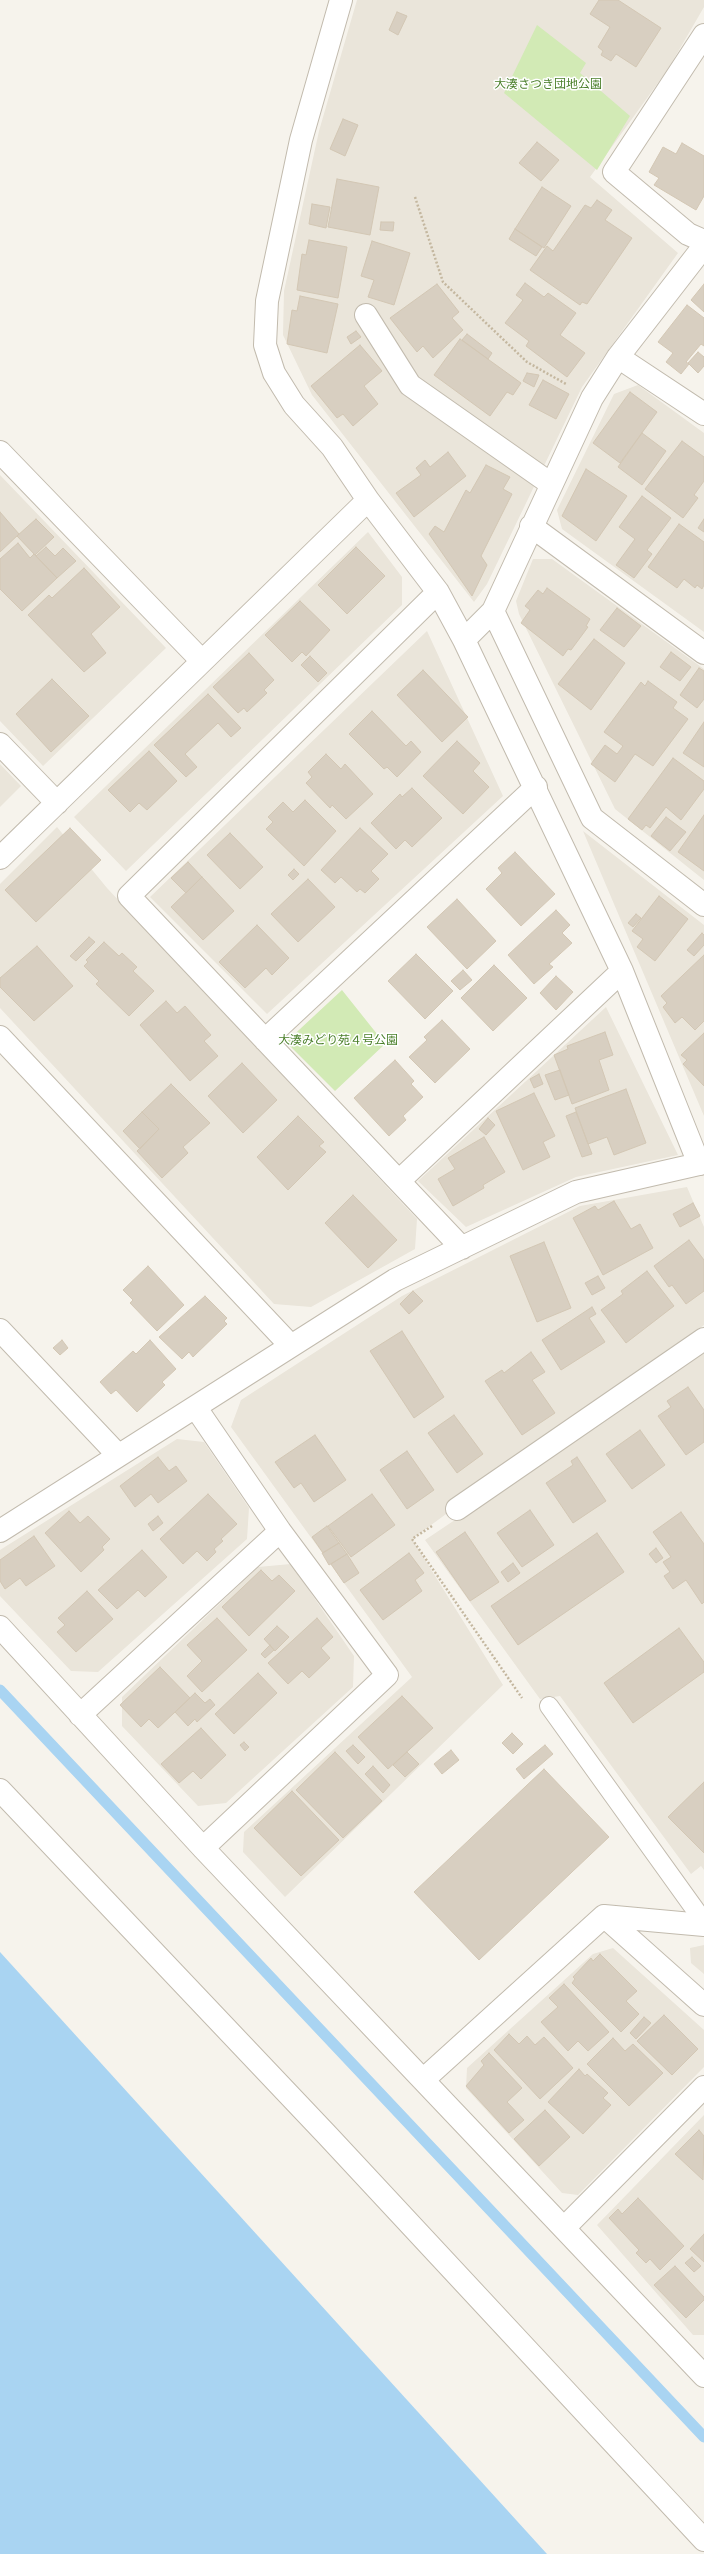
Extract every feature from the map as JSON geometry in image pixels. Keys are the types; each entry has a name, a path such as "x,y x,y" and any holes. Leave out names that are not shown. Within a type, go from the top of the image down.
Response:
{"street":[{"path":"0,1531 118,1455 196,1408 395,1280 576,1192 701,1164 622,971 536,787 464,640 438,592 368,500 332,447 294,405 274,373 265,345 267,301 301,140 341,0"},
{"path":"704,34 614,172 688,234 704,242"},
{"path":"464,640 493,611 531,526 592,398 618,357 704,246"},
{"path":"366,315 410,384 551,484"},
{"path":"618,357 704,414"},
{"path":"0,452 202,661"},
{"path":"0,858 368,500"},
{"path":"531,526 704,653"},
{"path":"438,592 129,896 462,1248"},
{"path":"493,611 592,818 704,905"},
{"path":"0,744 57,803"},
{"path":"265,1040 536,787"},
{"path":"399,1181 622,971"},
{"path":"0,1037 291,1346"},
{"path":"0,1330 118,1455"},
{"path":"457,1509 704,1339"},
{"path":"196,1408 280,1531 387,1676 204,1848"},
{"path":"80,1715 280,1531"},
{"path":"0,1628 204,1848 423,2080 564,2228 702,2369"},
{"path":"0,1790 328,2136 704,2540"},
{"path":"423,2080 604,1916 704,1925"},
{"path":"604,1916 704,2005"},
{"path":"564,2228 704,2087"}],"lane":[{"path":"549,1706 704,1922"}],"path":[{"path":"415,197 443,282 527,362 592,398"},
{"path":"412,1539 526,1703"}],"shaded area":[{"path":"357,0 704,0 704,7 668,69 590,177 678,253 582,387 487,584 474,602 312,395 283,335 284,291 319,131"},
{"path":"638,385 704,433 704,632 562,529 557,510 614,394"},
{"path":"0,475 166,648 43,766 0,721"},
{"path":"368,532 402,577 402,605 126,871 74,817"},
{"path":"533,559 552,559 704,669 704,880 615,809 519,614 516,601"},
{"path":"427,631 503,796 267,1014 150,897"},
{"path":"0,764 21,786 0,807"},
{"path":"57,827 107,888 417,1219 415,1249 311,1307 274,1304 0,1008 0,884"},
{"path":"583,831 704,925 704,1116"},
{"path":"606,1007 678,1155 576,1177 466,1227 418,1181"},
{"path":"687,1187 704,1227 704,1325 412,1539 503,1685 285,1897 243,1852 244,1832 412,1677 231,1427 241,1400 402,1296 580,1206"},
{"path":"704,1353 704,1870 701,1866 691,1874 560,1696 540,1699 425,1540"},
{"path":"177,1439 204,1442 249,1508 247,1539 98,1672 71,1671 0,1596 0,1550"},
{"path":"291,1564 354,1656 353,1687 226,1803 198,1806 122,1726 122,1697 258,1567"},
{"path":"704,1945 704,1974 691,1963 690,1948"},
{"path":"613,1948 704,2030 704,2067 578,2195 562,2193 466,2088 467,2068 593,1954"},
{"path":"704,2115 704,2335 693,2335 597,2225"}],"green space":[{"name":"大湊さつき団地公園","path":"537,25 586,63 580,73 630,116 597,170 504,93"},
{"name":"大湊みどり苑４号公園","path":"342,990 385,1044 335,1091 286,1042"}],"water":[{"path":"0,1952 547,2554 0,2554"}],"building":[{"path":"599,0 618,0 661,28 636,67 616,54 611,61 601,55 603,51 598,47 610,27 590,14"},
{"path":"397,12 407,16 398,35 389,30"},
{"path":"343,119 358,125 345,156 330,149"},
{"path":"537,142 559,160 541,181 519,163"},
{"path":"682,143 704,156 704,196 696,210 654,185 659,178 649,172 663,147 676,154"},
{"path":"337,179 379,187 370,235 328,227"},
{"path":"542,187 571,206 544,248 515,229"},
{"path":"597,200 612,210 605,220 632,238 587,304 582,302 580,305 530,270 547,246 553,251 585,205 591,208"},
{"path":"312,204 330,207 326,228 309,224"},
{"path":"381,222 394,222 393,231 380,230"},
{"path":"515,229 542,247 536,256 509,239"},
{"path":"309,240 347,247 338,298 297,290 302,254 306,255"},
{"path":"372,241 410,253 394,305 368,297 374,280 361,276"},
{"path":"525,283 544,297 548,293 576,313 560,335 585,353 567,377 526,346 529,341 505,323 523,300 516,295"},
{"path":"437,284 459,312 452,318 463,330 433,358 423,346 417,352 390,318"},
{"path":"704,284 704,312 691,300"},
{"path":"300,296 338,304 327,353 287,344 292,310 297,311"},
{"path":"687,305 704,318 704,346 701,344 686,362 689,364 681,374 666,362 673,353 658,342"},
{"path":"356,331 361,337 351,344 347,337"},
{"path":"467,334 492,353 488,359 462,340"},
{"path":"460,339 521,383 513,395 507,392 490,416 434,375"},
{"path":"360,345 382,371 364,386 378,404 353,426 343,414 337,418 311,386"},
{"path":"698,352 704,357 704,366 698,373 688,363"},
{"path":"527,373 539,375 534,387 523,381"},
{"path":"543,380 569,394 556,419 529,405"},
{"path":"630,392 657,412 620,463 593,443"},
{"path":"642,433 666,451 642,485 618,467"},
{"path":"682,441 704,457 704,481 694,495 698,498 683,518 645,489"},
{"path":"448,452 466,476 414,517 396,493 421,475 416,468 425,460 430,467"},
{"path":"486,465 510,477 503,489 512,494 481,556 487,565 472,596 429,534 435,526 444,532 466,490 470,493"},
{"path":"586,469 627,496 596,541 562,516"},
{"path":"642,496 671,518 647,550 652,554 634,578 616,565 635,539 619,527"},
{"path":"0,512 19,534 0,552"},
{"path":"36,519 54,537 35,555 17,536"},
{"path":"704,519 704,532 698,528"},
{"path":"679,524 704,542 704,585 702,589 697,585 695,588 684,579 677,588 648,567"},
{"path":"18,543 30,558 34,554 57,578 22,611 0,589 0,559"},
{"path":"46,547 55,556 63,548 76,561 57,578 36,556"},
{"path":"356,547 385,576 347,614 318,585"},
{"path":"84,568 120,607 91,634 106,653 84,672 28,615 49,595 52,598"},
{"path":"547,588 590,619 586,626 588,627 571,650 568,649 563,656 521,623 530,610 525,606 538,590 543,594"},
{"path":"300,601 330,630 306,656 302,652 292,662 265,635"},
{"path":"617,608 641,626 624,647 600,630"},
{"path":"594,639 625,663 591,710 558,684"},
{"path":"671,652 691,667 680,681 660,667"},
{"path":"249,653 274,680 264,690 267,693 247,712 244,708 238,713 213,687"},
{"path":"310,656 327,673 318,682 301,665"},
{"path":"699,668 704,671 704,699 697,708 680,695"},
{"path":"423,670 468,717 442,742 397,695"},
{"path":"52,679 89,716 51,752 16,714"},
{"path":"648,681 677,702 673,708 688,719 653,766 635,754 615,782 591,764 605,745 617,754 623,746 604,732 641,682 645,686"},
{"path":"208,694 241,728 231,737 218,723 185,754 197,767 186,777 154,745"},
{"path":"372,711 406,746 411,741 421,752 397,777 387,767 384,769 349,734"},
{"path":"704,722 704,767 683,753"},
{"path":"457,741 480,763 473,771 489,787 463,814 423,776"},
{"path":"149,751 177,781 147,810 139,803 130,812 108,790"},
{"path":"326,754 341,769 345,764 373,794 346,819 332,805 330,808 306,783 312,777 308,772"},
{"path":"673,758 704,781 704,789 681,820 666,807 650,828 646,825 642,830 628,819"},
{"path":"412,788 442,818 412,847 405,840 396,849 371,823 400,794 402,797"},
{"path":"305,800 336,831 304,866 266,829 273,822 268,817 283,802 293,812"},
{"path":"704,815 704,871 678,852"},
{"path":"666,817 686,832 670,851 651,836"},
{"path":"70,828 101,860 36,922 5,890"},
{"path":"360,828 388,854 371,871 379,879 365,893 360,889 357,892 341,877 335,883 321,870"},
{"path":"230,833 263,867 240,889 207,855"},
{"path":"515,852 555,894 521,926 486,889 502,873 498,868"},
{"path":"188,862 202,877 186,893 171,878"},
{"path":"294,869 299,874 293,880 288,875"},
{"path":"202,877 234,911 203,940 171,907"},
{"path":"308,879 335,907 298,942 271,914"},
{"path":"659,896 688,919 655,961 637,947 643,939 632,931"},
{"path":"457,899 496,941 467,969 427,927"},
{"path":"556,910 570,925 562,933 572,943 549,964 553,967 534,984 508,955"},
{"path":"636,914 641,918 633,927 628,923"},
{"path":"257,925 289,958 272,975 266,968 245,988 219,962"},
{"path":"702,933 704,935 704,945 694,956 687,950"},
{"path":"89,937 95,942 76,961 70,956"},
{"path":"104,942 119,956 122,953 137,967 133,971 154,991 129,1016 96,984 99,981 84,966 88,962 86,960"},
{"path":"37,946 73,986 34,1021 0,987 0,978"},
{"path":"416,954 453,991 425,1019 388,981"},
{"path":"704,955 704,1021 695,1030 682,1017 675,1023 663,1007 667,1003 661,996"},
{"path":"494,965 527,998 493,1031 461,998"},
{"path":"463,970 472,980 460,990 451,981"},
{"path":"556,976 573,992 556,1010 540,993"},
{"path":"166,1001 177,1013 185,1006 211,1035 204,1041 218,1056 190,1081 140,1025"},
{"path":"442,1020 470,1049 435,1083 409,1057 427,1040 424,1037"},
{"path":"605,1032 613,1055 599,1060 609,1090 572,1104 554,1055 568,1049 567,1046"},
{"path":"704,1033 704,1086 683,1064 687,1060 681,1055"},
{"path":"395,1060 414,1081 411,1084 423,1097 403,1116 406,1120 389,1136 354,1098"},
{"path":"242,1063 277,1100 243,1133 208,1096"},
{"path":"560,1070 569,1095 555,1100 545,1075"},
{"path":"539,1074 543,1084 534,1088 530,1079"},
{"path":"171,1084 210,1123 183,1147 188,1153 162,1178 137,1151 159,1129 142,1112"},
{"path":"626,1089 646,1143 614,1155 607,1137 588,1144 575,1108"},
{"path":"534,1093 555,1136 543,1142 550,1157 523,1170 496,1111"},
{"path":"142,1112 159,1129 140,1149 123,1131"},
{"path":"576,1112 592,1154 582,1157 566,1116"},
{"path":"298,1116 324,1142 319,1146 326,1152 288,1190 257,1157"},
{"path":"488,1118 495,1125 486,1135 479,1129"},
{"path":"484,1137 505,1172 483,1185 484,1188 453,1206 438,1179 455,1169 448,1158"},
{"path":"353,1195 397,1240 368,1268 325,1223"},
{"path":"614,1201 631,1229 640,1224 653,1248 603,1275 573,1218 595,1206 598,1210"},
{"path":"693,1203 700,1216 680,1227 673,1214"},
{"path":"689,1240 704,1260 704,1291 686,1304 672,1285 669,1287 654,1266"},
{"path":"544,1242 571,1308 537,1322 510,1256"},
{"path":"148,1266 184,1305 157,1331 130,1303 133,1300 123,1290"},
{"path":"647,1271 674,1306 626,1343 601,1310 623,1294 621,1291"},
{"path":"598,1276 605,1288 592,1295 585,1283"},
{"path":"413,1291 423,1301 409,1314 400,1304"},
{"path":"205,1296 227,1318 224,1321 227,1324 193,1357 189,1352 182,1359 159,1337"},
{"path":"592,1307 596,1314 589,1318 605,1342 561,1370 542,1340"},
{"path":"402,1331 444,1397 414,1418 370,1351"},
{"path":"62,1340 68,1348 60,1355 53,1348"},
{"path":"150,1340 176,1369 162,1382 165,1385 137,1412 116,1390 111,1394 100,1382 133,1351 136,1354"},
{"path":"531,1352 545,1372 532,1380 555,1413 522,1435 485,1381 502,1370 504,1373"},
{"path":"688,1387 704,1410 704,1442 686,1455 658,1416 671,1407 667,1401"},
{"path":"454,1415 483,1454 457,1473 428,1433"},
{"path":"640,1430 665,1465 632,1489 606,1454"},
{"path":"315,1435 346,1480 314,1502 301,1483 294,1488 275,1462"},
{"path":"407,1451 434,1490 407,1509 380,1470"},
{"path":"158,1457 169,1471 176,1466 187,1481 158,1503 151,1494 135,1507 120,1486"},
{"path":"577,1457 606,1501 573,1523 546,1483 573,1465 571,1461"},
{"path":"208,1494 237,1524 221,1539 223,1541 214,1549 216,1552 207,1561 197,1551 183,1564 160,1539"},
{"path":"372,1494 395,1525 351,1557 328,1526"},
{"path":"530,1510 554,1545 522,1567 497,1533"},
{"path":"69,1511 80,1523 88,1516 110,1539 102,1547 104,1550 81,1572 45,1533"},
{"path":"681,1512 704,1544 704,1602 702,1604 686,1580 673,1589 664,1576 670,1572 663,1562 671,1557 653,1532"},
{"path":"158,1516 163,1523 153,1531 148,1524"},
{"path":"327,1526 339,1543 323,1553 312,1537"},
{"path":"465,1532 499,1582 470,1601 436,1552"},
{"path":"597,1533 624,1572 518,1645 491,1606"},
{"path":"34,1536 55,1566 26,1586 20,1578 5,1589 0,1581 0,1560"},
{"path":"339,1543 347,1554 329,1565 322,1553"},
{"path":"656,1548 663,1558 656,1563 649,1554"},
{"path":"142,1550 167,1577 145,1597 138,1590 117,1609 98,1590"},
{"path":"409,1553 424,1573 415,1580 422,1591 383,1620 360,1590"},
{"path":"347,1554 359,1573 344,1583 331,1564"},
{"path":"513,1563 520,1573 508,1582 501,1572"},
{"path":"261,1570 272,1581 279,1575 295,1591 249,1636 222,1607"},
{"path":"87,1591 113,1619 76,1652 57,1632 65,1625 58,1618"},
{"path":"217,1618 247,1650 202,1692 187,1676 202,1661 187,1645"},
{"path":"317,1618 333,1637 321,1648 330,1658 309,1678 302,1671 288,1684 268,1663"},
{"path":"277,1626 289,1637 275,1651 264,1639"},
{"path":"679,1628 704,1662 704,1672 633,1723 604,1683"},
{"path":"270,1645 274,1650 265,1658 261,1654"},
{"path":"160,1667 190,1698 158,1728 149,1719 141,1727 120,1705"},
{"path":"258,1673 277,1693 234,1734 215,1714"},
{"path":"195,1693 205,1703 210,1699 215,1705 197,1722 195,1719 188,1726 175,1712"},
{"path":"402,1696 433,1728 388,1769 358,1737"},
{"path":"201,1728 226,1755 201,1779 193,1771 179,1783 161,1764"},
{"path":"512,1733 523,1744 513,1754 502,1743"},
{"path":"244,1742 249,1747 245,1751 240,1745"},
{"path":"353,1745 365,1757 358,1764 346,1751"},
{"path":"545,1745 553,1754 524,1779 516,1769"},
{"path":"451,1750 459,1760 442,1774 434,1764"},
{"path":"335,1752 382,1801 343,1838 296,1790"},
{"path":"407,1752 419,1764 405,1777 393,1765"},
{"path":"373,1766 390,1785 383,1793 365,1774"},
{"path":"544,1769 609,1837 479,1960 414,1892"},
{"path":"704,1782 704,1853 668,1817"},
{"path":"292,1791 339,1840 301,1876 254,1828"},
{"path":"600,1954 637,1991 626,2001 639,2014 621,2032 572,1983 575,1979 573,1977 591,1958 593,1961"},
{"path":"564,1984 609,2032 588,2051 578,2041 568,2051 541,2022 558,2007 549,1998"},
{"path":"664,2015 698,2049 672,2075 637,2041"},
{"path":"644,2017 651,2023 636,2039 630,2033"},
{"path":"509,2034 519,2044 527,2036 535,2045 544,2037 573,2068 540,2099 494,2050"},
{"path":"613,2038 625,2051 633,2044 663,2073 629,2106 587,2064"},
{"path":"489,2053 522,2088 507,2102 524,2120 509,2133 466,2086 484,2065 481,2061"},
{"path":"579,2069 585,2076 587,2074 608,2093 603,2098 611,2105 583,2134 548,2102"},
{"path":"545,2110 570,2137 539,2166 514,2139"},
{"path":"699,2130 704,2136 703,2180 675,2154"},
{"path":"638,2198 684,2246 660,2270 650,2259 646,2263 636,2253 639,2250 609,2218 618,2209 622,2214"},
{"path":"704,2234 704,2262 690,2249"},
{"path":"692,2257 701,2266 694,2272 685,2263"},
{"path":"675,2266 704,2297 704,2300 686,2318 654,2285"}],"waterway":[{"path":"0,1690 704,2437"}]}
